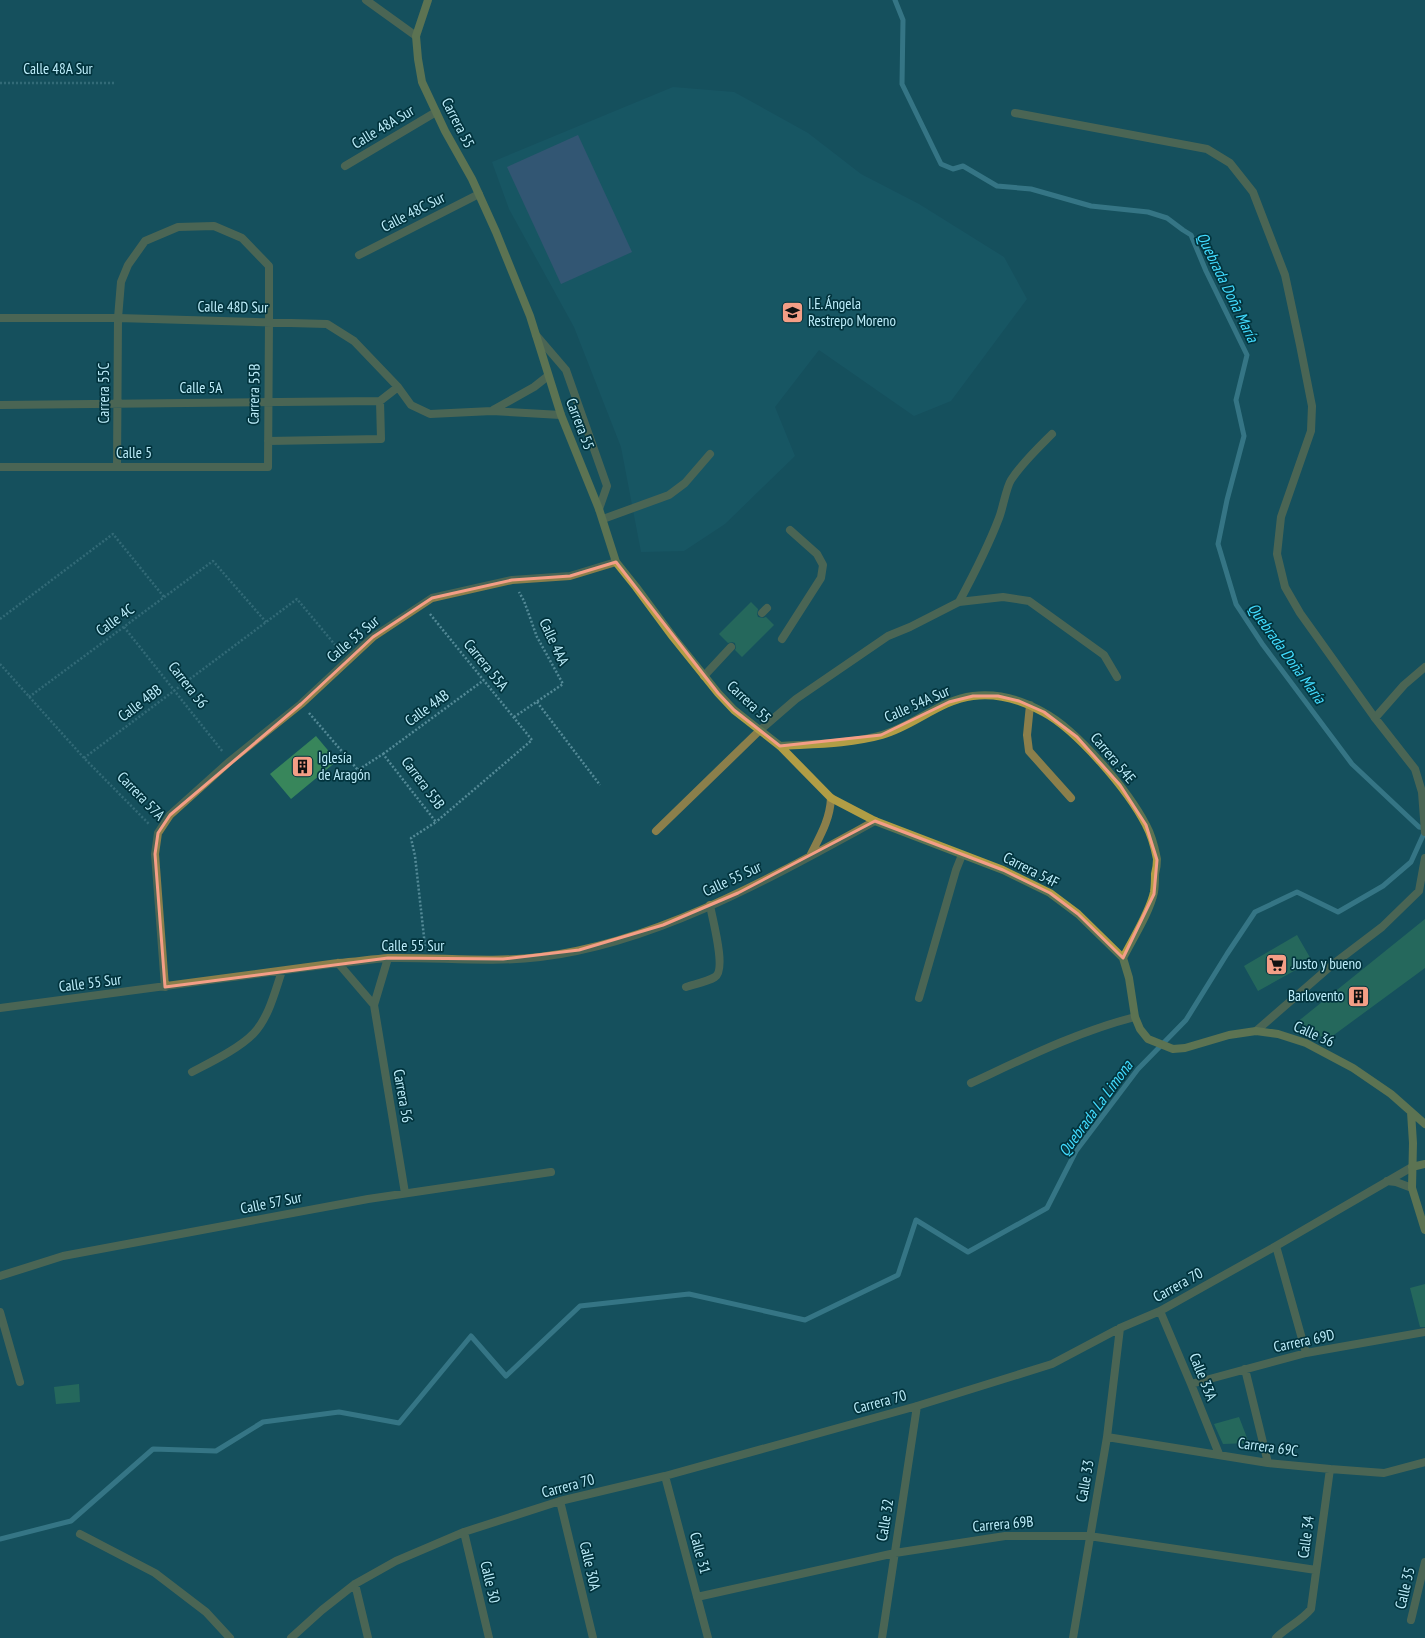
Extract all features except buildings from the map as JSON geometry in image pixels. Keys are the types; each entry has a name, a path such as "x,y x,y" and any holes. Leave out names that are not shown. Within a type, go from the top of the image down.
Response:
{"main road":[{"name":"Carrera 55","path":"428,0 416,36 422,82 479,194 496,232 536,335 561,415 599,509 616,562 673,638 734,710 780,746 831,798"},
{"name":"Calle 54A Sur","path":"780,746 826,744 881,735 905,726 949,702 973,696 998,696 1019,701"},
{"name":"Carrera 54E","path":"1019,701 1044,712 1064,725 1077,737 1120,785 1146,825 1157,860 1154,894 1141,924 1123,958"},
{"name":"Carrera 54F","path":"831,798 875,821 1003,870 1050,893 1078,914 1123,958"},
{"path":"1123,958 1135,1017"},
{"name":"Calle 36","path":"1135,1017 1140,1029 1148,1039 1173,1049 1184,1048 1229,1035 1256,1031 1278,1034 1306,1043 1353,1068 1391,1094 1425,1124"},
{"path":"1411,1112 1412,1188 1425,1230"},
{"path":"1412,1167 1425,1164"}],"street":[{"path":"366,0 416,36"},
{"name":"Calle 48A Sur","path":"345,166 436,112"},
{"path":"1015,113 1208,149 1230,163 1253,192 1285,275 1312,406 1311,431 1281,517 1277,554 1285,587 1300,613 1375,718 1415,770 1422,792 1425,832"},
{"name":"Calle 48C Sur","path":"359,255 479,194"},
{"path":"118,318 121,282 128,265 145,242 178,227 214,226 242,238 269,266 269,322"},
{"name":"Calle 48D Sur","path":"0,318 118,318 327,324 354,341 398,387 412,404 430,414 492,411"},
{"name":"Carrera 55C","path":"117,467 118,318"},
{"name":"Carrera 55B","path":"268,467 269,322"},
{"path":"536,335 566,370 607,486 599,509"},
{"path":"492,411 534,387 548,376"},
{"path":"268,441 381,440 380,401 398,387"},
{"name":"Calle 5A","path":"0,405 380,401"},
{"path":"492,411 561,415"},
{"path":"960,602 983,558 991,539 1004,506 1010,482 1025,461 1052,434"},
{"path":"603,520 669,495 685,483 710,454"},
{"name":"Calle 5","path":"0,467 268,467"},
{"path":"782,639 821,578 823,564 817,554 790,530"},
{"name":"Calle 53 Sur","path":"158,833 170,815 230,761 302,704 373,637 432,598 512,580 570,576 616,562"},
{"path":"656,831 759,731 796,699 888,636 910,627 960,602 1003,597 1029,601 1104,655 1117,677"},
{"path":"704,676 731,647"},
{"path":"1375,718 1404,685 1425,666"},
{"path":"1030,706 1028,735 1029,751 1071,798"},
{"path":"810,856 830,812 831,798"},
{"name":"Calle 55 Sur","path":"0,1008 338,963 388,958 465,960 503,959 540,957 579,950 620,940 662,925 738,893 875,821"},
{"name":"Carrera 57A","path":"158,833 154,854 165,987"},
{"path":"919,998 962,854"},
{"path":"1256,1031 1332,965 1382,927 1422,891 1425,858"},
{"path":"686,987 716,977 719,972 720,961 710,905"},
{"name":"Carrera 56","path":"388,958 374,1005 405,1193"},
{"path":"338,963 374,1005"},
{"path":"192,1072 228,1053 254,1033 265,1016 282,971"},
{"path":"971,1083 1059,1042 1094,1028 1135,1017"},
{"name":"Carrera 70","path":"290,1638 322,1610 356,1584 396,1561 464,1532 560,1501 665,1476 917,1406 1052,1364 1120,1328 1160,1311 1412,1167"},
{"name":"Calle 57 Sur","path":"0,1276 63,1256 405,1193 551,1172"},
{"path":"1386,1181 1396,1182 1412,1188"},
{"path":"1276,1246 1306,1353"},
{"name":"Calle 33A","path":"1160,1311 1219,1454"},
{"path":"0,1312 20,1382"},
{"name":"Calle 33","path":"1073,1638 1089,1536 1107,1437 1120,1328"},
{"name":"Carrera 69D","path":"1191,1384 1306,1353 1425,1332"},
{"path":"1245,1369 1268,1463"},
{"name":"Calle 32","path":"882,1638 917,1406"},
{"name":"Carrera 69C","path":"1107,1437 1268,1463 1330,1469 1384,1473 1425,1462"},
{"name":"Calle 34","path":"1276,1638 1285,1629 1306,1616 1311,1609 1330,1469"},
{"name":"Calle 31","path":"665,1476 708,1638"},
{"name":"Calle 30A","path":"560,1501 593,1638"},
{"name":"Calle 30","path":"464,1532 489,1638"},
{"path":"80,1534 155,1573 206,1612 230,1638"},
{"name":"Carrera 69B","path":"697,1597 894,1553 1005,1536 1089,1536 1316,1570"},
{"name":"Calle 35","path":"1412,1620 1425,1562"},
{"path":"356,1584 368,1638"}],"path":[{"name":"Calle 48A Sur","path":"0,83 116,83"},
{"path":"0,619 113,534 164,597"},
{"name":"Calle 4C","path":"29,696 213,561 266,622"},
{"name":"Calle 4AA","path":"512,580 524,601 537,637 563,684 514,717"},
{"name":"Calle 4BB","path":"84,758 297,600 348,660"},
{"name":"Carrera 55A","path":"422,604 532,740 436,822"},
{"name":"Carrera 56","path":"124,627 230,761"},
{"name":"Carrera 57A","path":"0,664 84,758 158,833"},
{"name":"Calle 4AB","path":"383,754 484,680"},
{"path":"537,702 600,785"},
{"name":"Carrera 55B","path":"302,704 358,770 383,754 436,822 412,838 427,958"}],"highlighted area":[{"path":"616,562 718,693 734,710 780,746 881,735 949,702 973,696 998,696 1019,701 1044,712 1077,737 1120,785 1146,825 1157,860 1154,894 1123,958 1078,914 1050,893 1003,870 875,821 738,893 663,925 579,950 503,959 388,958 165,987 155,854 158,833 170,815 301,704 373,637 432,598 512,580 570,576"}],"shaded area":[{"name":"I.E. Ángela Restrepo Moreno","path":"673,87 734,92 808,133 861,174 919,204 1004,257 1027,299 951,401 914,416 819,350 775,407 795,456 725,524 684,551 641,552 621,447 574,327 509,209 492,162"},
{"path":"578,135 632,252 561,284 507,167"}],"waterway":[{"name":"Quebrada Doña María","path":"895,0 903,20 902,84 941,164 953,169 963,166 997,186 1031,189 1091,206 1148,212 1167,218 1191,235 1206,271 1247,355 1236,400 1244,436 1227,500 1218,544 1236,604 1263,645 1352,764 1419,827 1425,828"},
{"name":"Quebrada La Limona","path":"0,1539 71,1521 153,1449 216,1451 263,1422 339,1412 399,1423 471,1336 506,1376 580,1306 689,1294 805,1320 898,1275 916,1220 968,1252 1047,1208 1076,1151 1138,1069 1186,1020 1255,912 1297,892 1338,912 1383,886 1411,862 1425,831"}],"place":[{"name":"I.E. Ángela Restrepo Moreno","path":"792,313"},
{"name":"Iglesía de Aragón","path":"303,767"},
{"name":"Justo y bueno","path":"1277,964"},
{"name":"Barlovento","path":"1359,996"}]}
